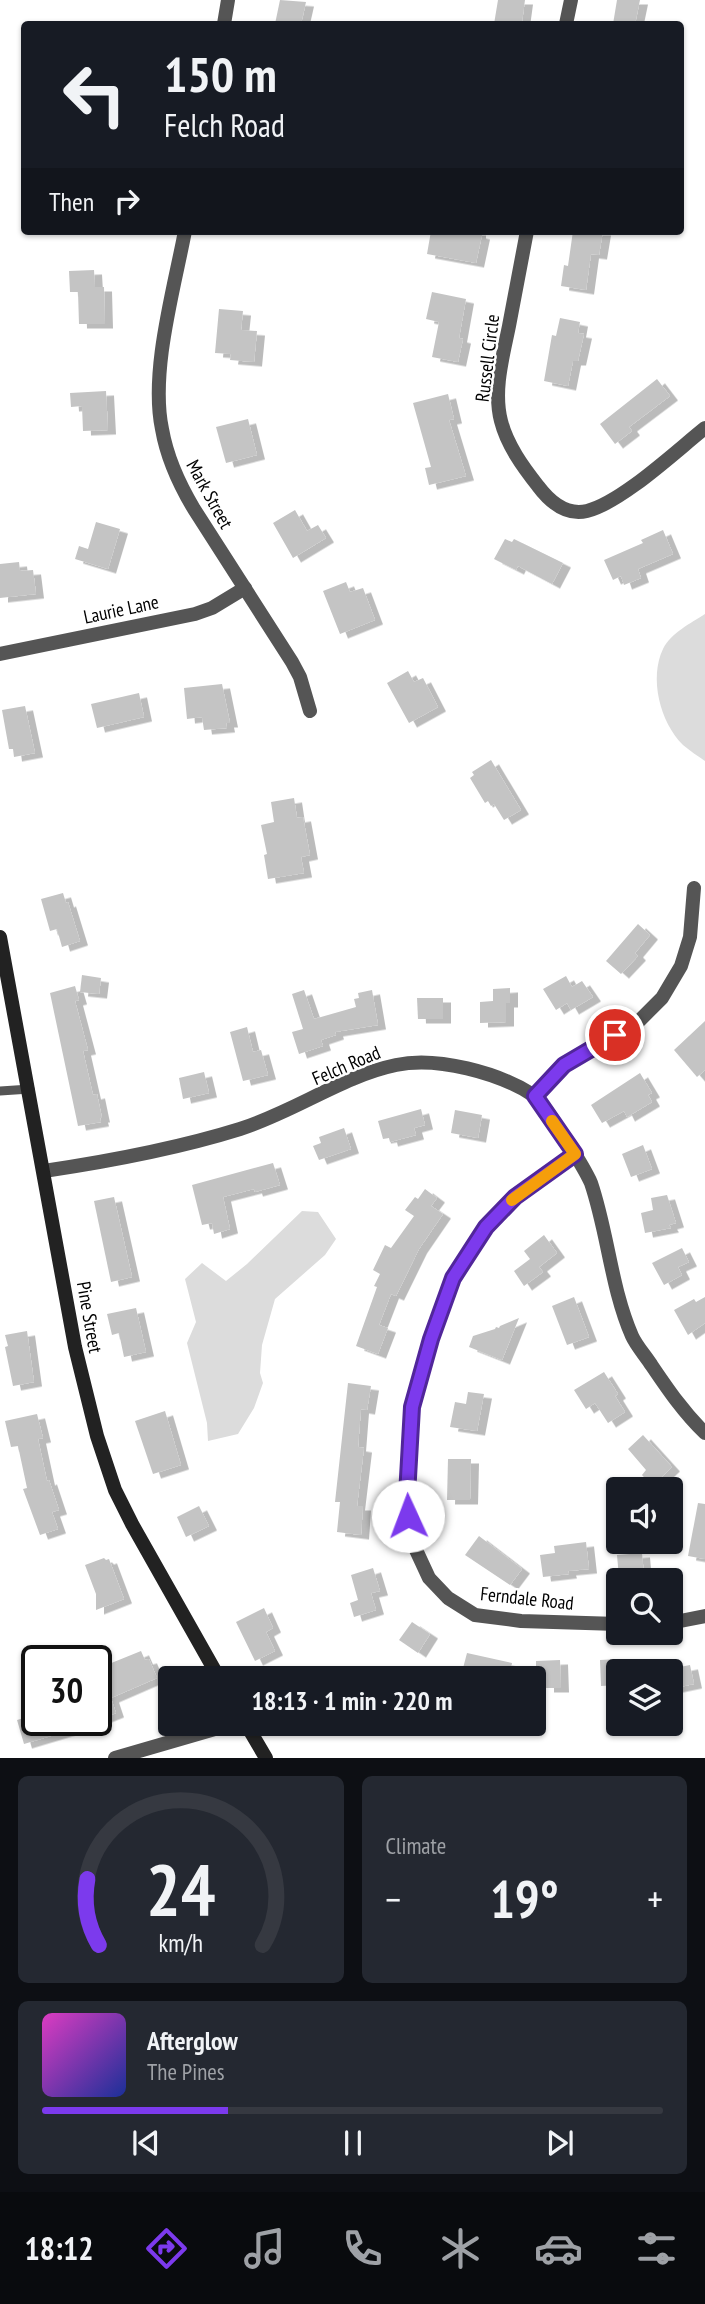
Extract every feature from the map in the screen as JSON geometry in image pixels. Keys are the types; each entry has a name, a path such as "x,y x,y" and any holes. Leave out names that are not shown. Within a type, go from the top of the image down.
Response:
{"main road":[{"name":"Pine Street","path":"0,937 85,1394 115,1490 153,1565 212,1666"},
{"path":"253,1736 265,1758"}],"street":[{"path":"224,21 228,0"},
{"path":"567,21 571,0"},
{"name":"Mark Street","path":"184,235 161,360 161,428 182,488 300,677 310,711"},
{"name":"Russell Circle","path":"526,235 501,370 498,405 510,443 545,495 557,506 570,512 583,512 600,507 617,498 705,428"},
{"name":"Laurie Lane","path":"0,654 195,614 212,608 245,588"},
{"path":"535,1096 564,1065 635,1025 662,998 681,966 690,937 694,888"},
{"name":"Felch Road","path":"44,1171 123,1159 243,1128 294,1109 358,1077 398,1064 442,1063 489,1074 535,1096 575,1154 590,1182 633,1338 684,1413 705,1433"},
{"name":"Ferndale Road","path":"575,1154 515,1197 486,1227 453,1278 431,1339 412,1407 407,1495 410,1537 429,1578 448,1598 475,1615 521,1621 606,1624"},
{"path":"683,1620 705,1616"},
{"path":"115,1758 191,1736"}],"lane":[{"path":"0,1091 30,1089"}],"shaded area":[{"path":"705,614 705,761 683,745 668,724 659,699 657,673 663,649 671,638"},
{"path":"302,1211 318,1212 336,1239 325,1255 275,1299 262,1345 260,1373 263,1383 254,1408 238,1434 208,1441 207,1423 187,1343 196,1322 185,1279 202,1263 226,1281"}],"building":[{"path":"280,0 306,2 302,21 276,21"},
{"path":"498,0 525,0 522,21 494,21"},
{"path":"617,0 640,0 636,21 614,21"},
{"path":"430,235 482,235 476,263 427,254"},
{"path":"572,235 602,235 599,255 591,254 586,290 561,286 564,265 568,266"},
{"path":"94,270 95,287 104,287 105,324 79,324 78,292 70,292 69,271"},
{"path":"432,292 466,299 458,362 432,357 439,322 426,319"},
{"path":"219,309 243,311 241,330 257,331 254,362 230,360 231,354 215,353"},
{"path":"560,318 580,322 578,333 584,334 578,361 573,361 568,386 544,381 552,335 556,336"},
{"path":"657,379 670,396 629,427 632,431 615,444 600,424"},
{"path":"106,391 108,430 83,431 82,406 71,407 70,393"},
{"path":"448,394 454,419 449,420 466,476 429,485 425,468 431,467 413,403"},
{"path":"248,419 257,455 226,463 216,427"},
{"path":"295,510 307,531 318,525 326,538 293,558 273,523"},
{"path":"96,522 120,529 108,569 75,559 79,546 88,549"},
{"path":"663,530 673,554 638,569 641,578 624,585 621,576 613,580 604,560 643,543 641,540"},
{"path":"505,539 512,542 514,539 563,563 552,584 518,566 516,570 494,559"},
{"path":"19,562 20,571 33,570 36,594 0,598 0,564"},
{"path":"346,582 350,592 363,588 375,620 340,634 323,591"},
{"path":"408,671 414,682 423,678 438,707 409,723 387,683"},
{"path":"222,684 230,723 226,723 227,728 204,730 202,717 187,719 184,688"},
{"path":"139,693 144,717 97,728 91,704"},
{"path":"25,706 35,753 14,757 13,749 9,749 2,710"},
{"path":"491,760 521,810 504,820 494,804 491,806 488,801 485,803 470,778 474,775 472,772"},
{"path":"294,798 297,818 303,817 310,855 301,857 304,873 268,879 264,855 267,854 261,825 274,822 271,802"},
{"path":"63,893 80,941 62,947 57,929 50,931 41,899"},
{"path":"638,924 650,935 635,953 638,956 621,974 606,961"},
{"path":"82,975 101,978 99,994 80,992"},
{"path":"566,976 572,987 582,981 593,997 571,1010 567,1003 556,1010 543,989"},
{"path":"75,986 79,1000 75,1001 88,1050 83,1051 93,1095 97,1094 102,1118 101,1122 78,1126 50,993"},
{"path":"510,988 510,1003 506,1003 506,1022 480,1023 480,1002 493,1001 493,989"},
{"path":"304,990 314,1019 356,1007 354,999 359,998 358,993 372,990 378,1025 335,1032 336,1035 321,1040 323,1046 299,1054 292,1032 303,1029 292,994"},
{"path":"417,998 443,998 443,1019 418,1019"},
{"path":"705,1021 705,1070 697,1077 674,1050"},
{"path":"247,1027 253,1052 261,1050 268,1075 243,1081 230,1032"},
{"path":"204,1072 209,1093 183,1099 179,1078"},
{"path":"640,1073 652,1093 648,1095 652,1102 627,1117 624,1111 602,1123 591,1105"},
{"path":"421,1109 425,1125 414,1128 416,1135 390,1142 389,1138 383,1139 378,1121"},
{"path":"455,1110 482,1115 478,1138 451,1133"},
{"path":"344,1128 351,1149 319,1160 313,1146 321,1143 319,1137"},
{"path":"643,1145 652,1169 631,1177 622,1154"},
{"path":"273,1163 280,1185 223,1197 230,1229 214,1234 212,1223 202,1225 192,1185"},
{"path":"425,1189 437,1198 431,1206 443,1214 419,1249 396,1296 391,1294 379,1325 388,1328 378,1354 356,1346 380,1274 373,1270 385,1245 391,1248 414,1216 405,1210"},
{"path":"667,1195 676,1223 669,1225 671,1228 645,1233 641,1213 653,1210 651,1198"},
{"path":"114,1197 132,1277 111,1282 94,1201"},
{"path":"544,1235 557,1253 539,1267 543,1272 524,1286 514,1271 530,1259 524,1251"},
{"path":"682,1248 689,1262 678,1267 682,1275 664,1285 652,1263"},
{"path":"574,1297 589,1337 567,1345 552,1306"},
{"path":"705,1297 705,1323 688,1335 674,1310 694,1299 696,1302"},
{"path":"136,1308 146,1352 124,1357 119,1333 112,1335 107,1314"},
{"path":"519,1318 502,1360 469,1347 473,1336"},
{"path":"27,1331 34,1382 13,1386 5,1335"},
{"path":"604,1372 618,1394 615,1396 625,1412 608,1423 595,1403 586,1409 574,1390"},
{"path":"348,1383 371,1386 367,1410 361,1409 358,1447 364,1448 357,1506 363,1506 361,1535 337,1532 340,1502 335,1502"},
{"path":"468,1392 484,1394 477,1431 450,1427 455,1402 466,1404"},
{"path":"165,1411 181,1465 153,1474 135,1421"},
{"path":"37,1414 43,1438 38,1439 47,1481 49,1480 59,1510 52,1512 58,1529 40,1535 23,1489 27,1488 18,1446 11,1447 5,1421"},
{"path":"643,1435 672,1467 661,1477 644,1477 642,1475 646,1470 628,1449"},
{"path":"448,1459 471,1459 470,1500 447,1500"},
{"path":"698,1503 705,1504 705,1559 688,1556"},
{"path":"199,1506 209,1526 186,1537 177,1517"},
{"path":"479,1536 522,1569 510,1585 465,1555"},
{"path":"586,1542 589,1569 543,1577 540,1555 555,1553 554,1546"},
{"path":"642,1554 643,1568 618,1568 617,1555"},
{"path":"104,1558 109,1559 124,1599 96,1610 96,1594 85,1565"},
{"path":"373,1568 380,1591 371,1593 376,1610 354,1617 350,1603 358,1600 351,1575"},
{"path":"264,1608 273,1628 266,1632 275,1651 255,1661 236,1622"},
{"path":"412,1622 430,1634 418,1653 399,1640"},
{"path":"141,1651 145,1660 149,1659 157,1678 112,1698 112,1663"},
{"path":"467,1653 512,1663 511,1666 464,1666"},
{"path":"560,1660 561,1688 546,1688 546,1666 536,1666 536,1661"},
{"path":"600,1660 606,1660 606,1686 601,1686"},
{"path":"690,1665 694,1684 683,1686 683,1666"},
{"path":"22,1736 51,1736 24,1744"}],"slow traffic":[{"path":"512,1200 575,1154 552,1121"}],"route":[{"path":"408,1516 412,1407 431,1339 453,1278 486,1227 515,1197 575,1154 535,1096 564,1065 615,1035"}]}
